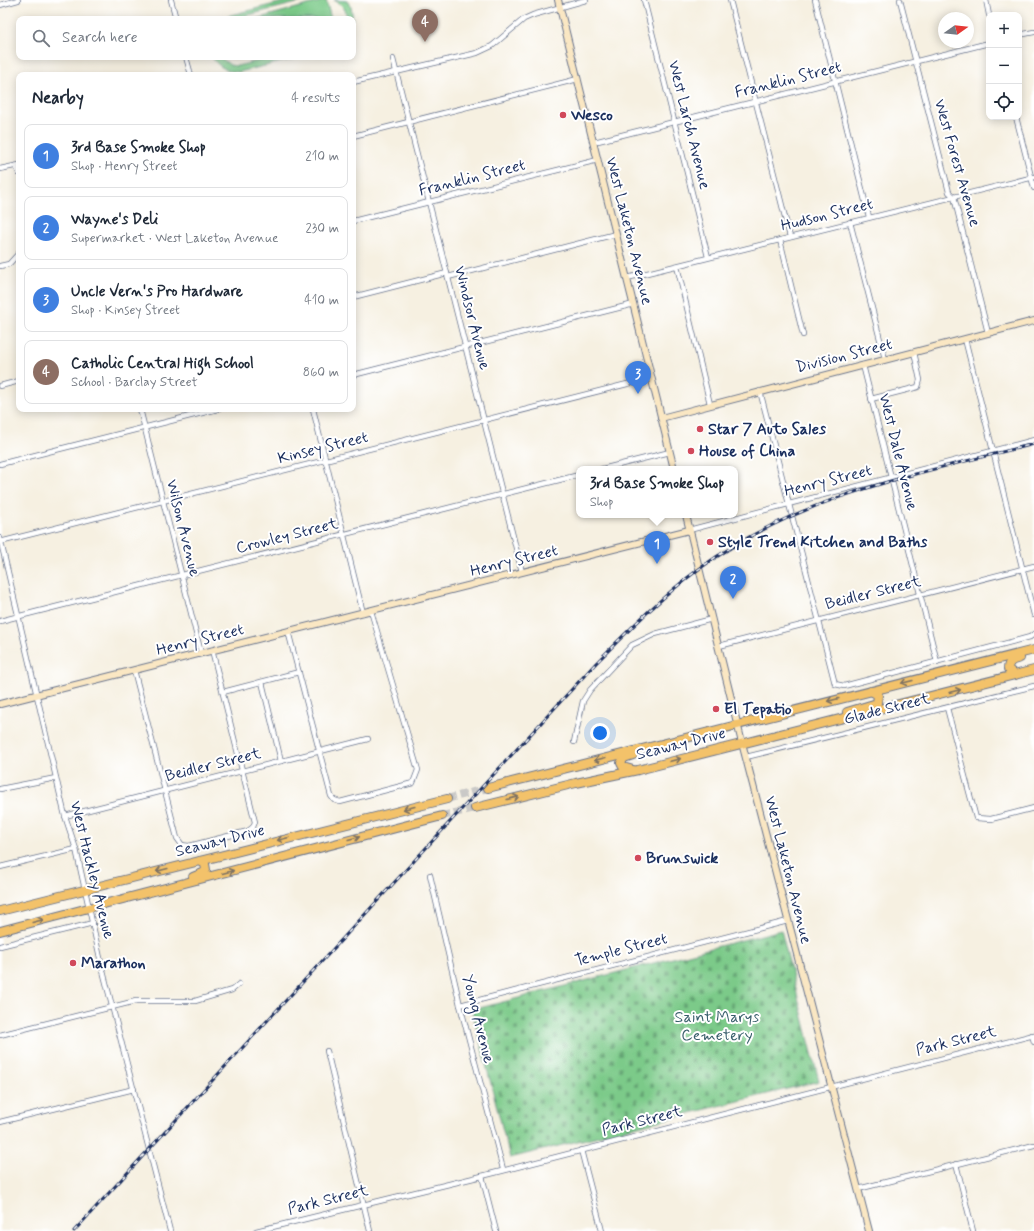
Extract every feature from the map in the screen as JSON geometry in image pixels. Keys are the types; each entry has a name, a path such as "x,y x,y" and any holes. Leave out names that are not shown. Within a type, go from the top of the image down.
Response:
{"highway":[{"name":"Seaway Drive","path":"488,788 1034,650"},
{"path":"1015,675 1008,669 1010,661 1034,655"},
{"name":"Seaway Drive","path":"475,808 576,783 638,770 1034,670"},
{"path":"756,740 764,733 874,705 878,701 878,697 876,693 871,691"},
{"path":"638,770 624,767 621,763 622,760 638,754 716,734 725,727"},
{"name":"Seaway Drive","path":"0,911 447,798"},
{"name":"Seaway Drive","path":"0,931 442,816"},
{"path":"101,905 108,899 199,875 203,873 206,868 204,863 200,860"},
{"path":"0,916 58,901 71,893"}],"main road":[{"name":"West Laketon Avenue","path":"558,0 673,466"},
{"name":"Division Street","path":"661,418 885,359 965,341 988,333 1034,321"},
{"name":"West Laketon Avenue","path":"687,518 742,743 869,1231"},
{"name":"Henry Street","path":"0,704 689,530"}],"street":[{"path":"0,4 18,0"},
{"path":"170,0 175,16"},
{"path":"356,81 477,53 504,38 524,19 542,11 586,0"},
{"name":"West Larch Avenue","path":"644,0 708,257"},
{"path":"730,0 790,237"},
{"path":"815,0 869,217"},
{"name":"West Forest Avenue","path":"900,0 949,192 954,197 988,333"},
{"path":"986,0 988,12"},
{"path":"1022,34 1034,32"},
{"name":"Franklin Street","path":"594,142 986,44"},
{"name":"Windsor Avenue","path":"393,59 522,572"},
{"path":"187,60 190,72"},
{"path":"356,135 578,80"},
{"path":"1017,120 1033,177 1034,188"},
{"name":"Franklin Street","path":"356,220 598,160"},
{"path":"0,170 16,166"},
{"name":"Hudson Street","path":"627,278 708,257 781,242 790,237 1033,177"},
{"path":"850,222 885,359"},
{"path":"356,296 616,234"},
{"path":"781,242 803,336"},
{"path":"0,266 9,264 16,256"},
{"path":"677,266 710,404"},
{"path":"356,374 634,304"},
{"path":"965,341 1034,615"},
{"path":"871,399 918,387 920,380 914,352"},
{"name":"West Dale Avenue","path":"863,365 937,662"},
{"name":"Kinsey Street","path":"0,540 651,378"},
{"path":"0,386 16,382"},
{"path":"760,391 818,621"},
{"name":"Wilson Avenue","path":"141,412 201,653"},
{"path":"0,464 206,412"},
{"path":"314,412 363,613"},
{"name":"Henry Street","path":"738,517 1034,440"},
{"path":"614,466 670,452"},
{"name":"Crowley Street","path":"0,621 576,476"},
{"name":"Henry Street","path":"689,530 735,518"},
{"name":"West Hackley Avenue","path":"0,540 38,694 65,816 76,849 101,965 170,1231"},
{"name":"Beidler Street","path":"719,646 1034,566"},
{"path":"288,632 331,796 334,800 340,802 413,783 418,770 371,610"},
{"path":"574,742 583,701 590,690 632,645 655,634 712,619"},
{"name":"Glade Street","path":"818,621 835,684 844,686 1030,637 1034,634"},
{"path":"134,670 177,838 182,845 193,845 248,831 253,827 254,819 212,650"},
{"path":"223,692 299,672"},
{"path":"262,682 281,761"},
{"name":"Glade Street","path":"746,757 1034,686"},
{"path":"947,708 976,818 991,819 1034,808"},
{"name":"Beidler Street","path":"65,816 368,739"},
{"path":"0,789 56,778"},
{"path":"0,867 76,849"},
{"name":"Young Avenue","path":"430,875 460,1005 503,1170"},
{"name":"Temple Street","path":"460,1005 788,921"},
{"path":"0,946 93,923"},
{"path":"0,1035 146,1000 195,1001 232,990 239,984"},
{"path":"1033,1035 1034,1042"},
{"name":"Park Street","path":"256,1231 482,1176 1033,1035"},
{"path":"327,1052 370,1231"},
{"path":"0,1122 134,1089"},
{"path":"858,1189 1034,1145"},
{"path":"581,1150 602,1231"},
{"path":"956,1164 973,1231"},
{"path":"482,1176 496,1231"}],"green space":[{"path":"291,0 309,0 244,16 229,16"},
{"path":"326,0 330,16 267,16"},
{"path":"334,0 347,1 351,7 352,16 346,16 344,8"},
{"path":"214,60 224,60 230,65 237,66 262,60 290,60 239,72 231,71 217,64"},
{"name":"Saint Marys Cemetery","path":"781,930 819,1081 510,1158 472,1010"}],"tunnel":[{"path":"447,799 488,788"},
{"path":"442,816 475,808"}],"railway":[{"path":"74,1231 596,663 646,614 685,580 737,544 777,523 818,505 903,477 1034,444"}],"place":[{"name":"Catholic Central High School","path":"425,42"},
{"name":"Wesco","path":"563,115"},
{"name":"Uncle Vern's Pro Hardware","path":"638,394"},
{"name":"Star 7 Auto Sales","path":"700,429"},
{"name":"House of China","path":"691,451"},
{"name":"Style Trend Kitchen and Baths","path":"710,542"},
{"name":"3rd Base Smoke Shop","path":"657,564"},
{"name":"Wayne's Deli","path":"733,599"},
{"name":"El Tepatio","path":"716,709"},
{"name":"Brunswick","path":"638,858"},
{"name":"Marathon","path":"73,963"}]}
